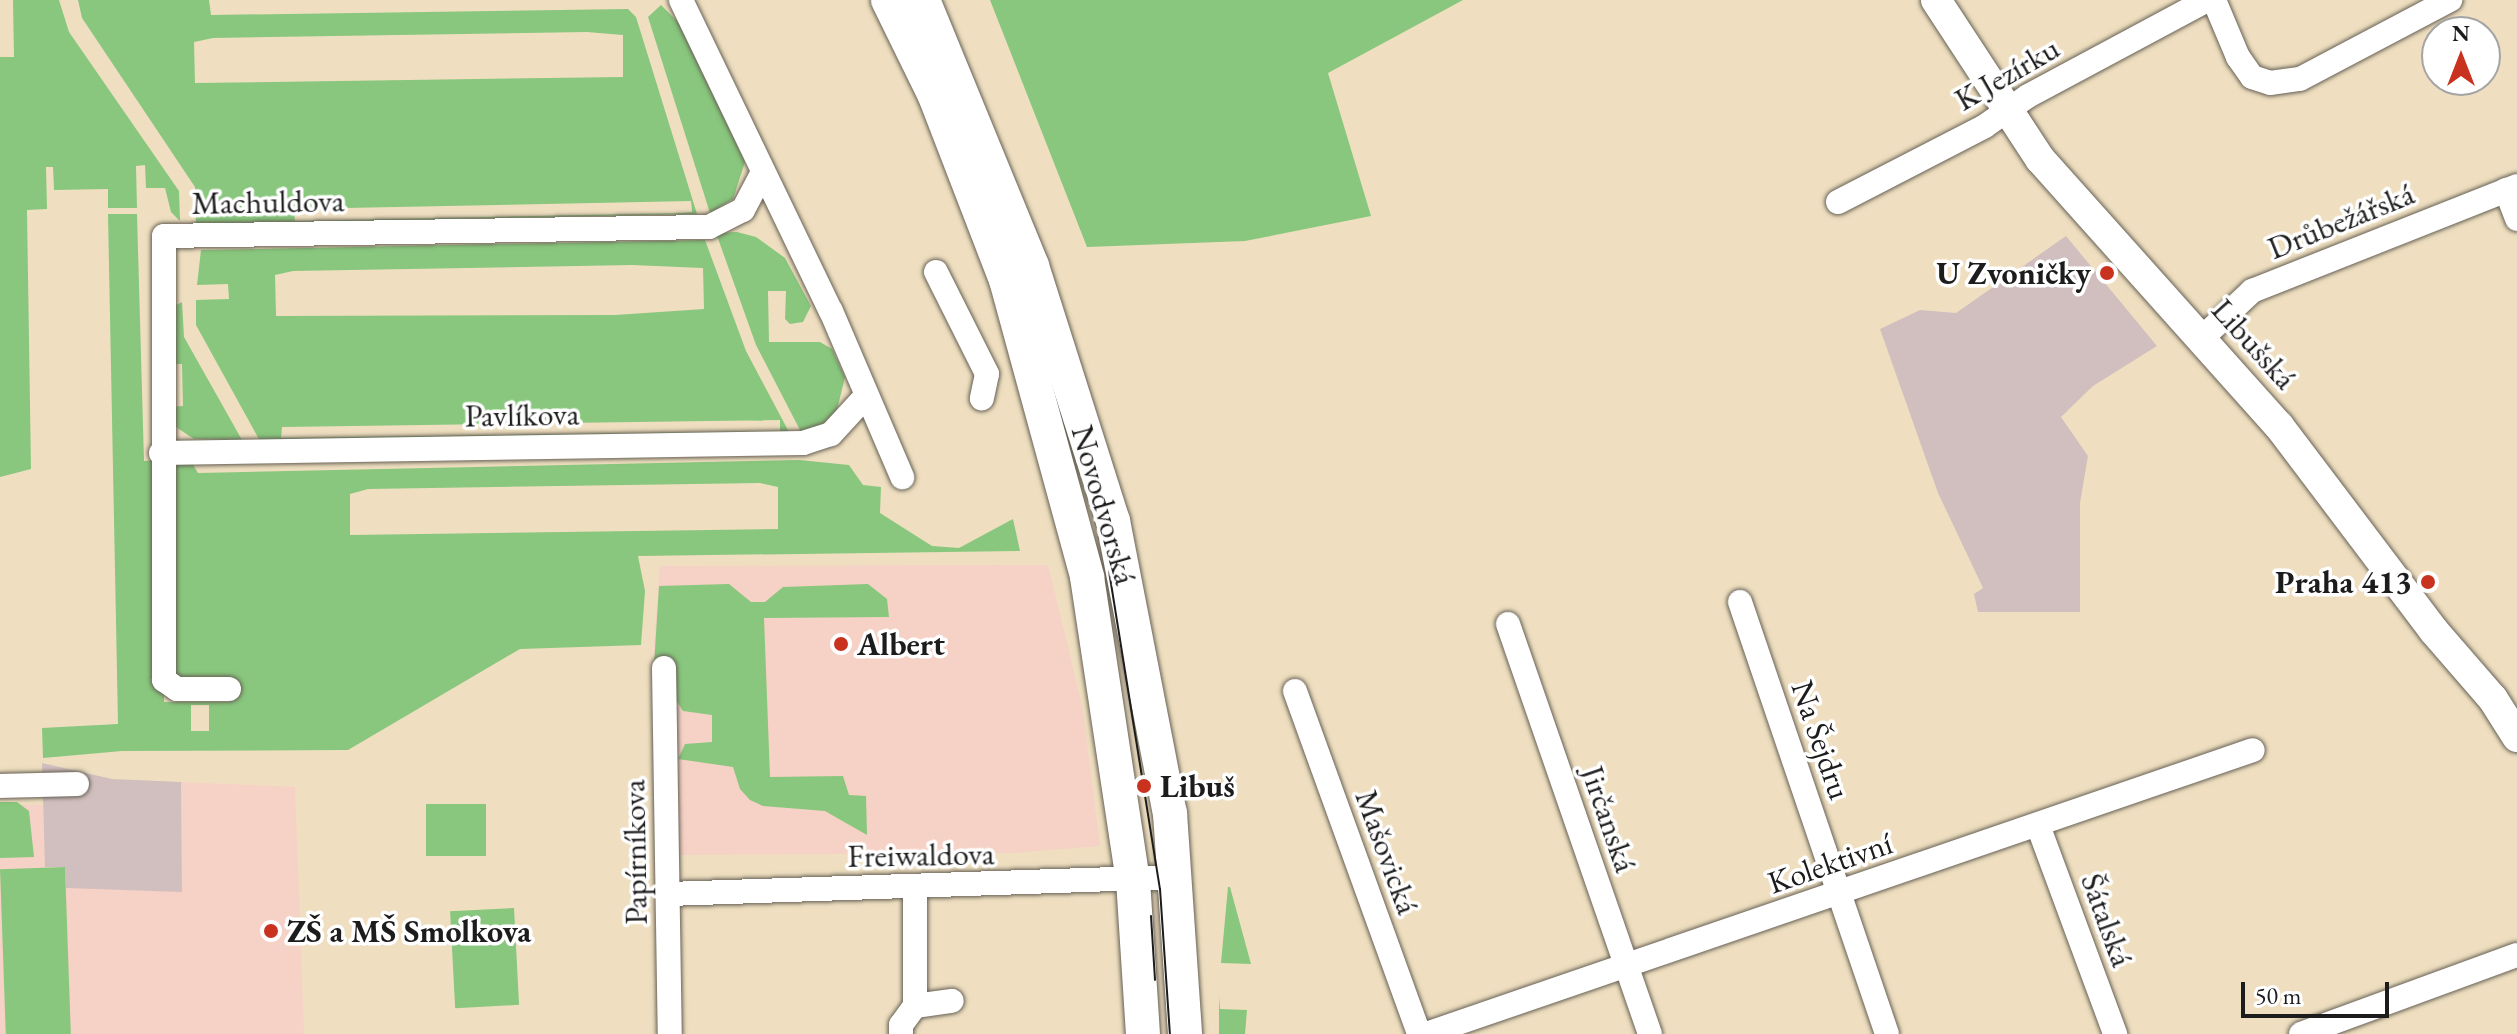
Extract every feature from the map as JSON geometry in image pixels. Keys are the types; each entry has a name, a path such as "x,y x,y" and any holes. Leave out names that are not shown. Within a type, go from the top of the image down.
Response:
{"main road":[{"name":"Novodvorská","path":"888,0 935,96 1006,280 1044,409 1087,577 1133,880 1143,1034"},
{"name":"Novodvorská","path":"923,0 1032,266 1098,469 1135,621 1169,802 1185,1034"}],"street":[{"path":"681,0 902,477"},
{"name":"Libušská","path":"1936,0 2006,112 2075,200 2279,426 2434,631 2505,693 2517,737"},
{"name":"K Jezírku","path":"1838,202 2207,0"},
{"path":"2214,0 2252,77 2270,83 2300,79 2450,0"},
{"name":"Machuldova","path":"229,689 177,689 164,680 161,453 164,236 709,227 743,210 763,172"},
{"path":"2512,188 2517,219"},
{"name":"Drůbežářská","path":"2202,338 2252,291 2512,188"},
{"path":"936,272 987,374 982,398"},
{"name":"Pavlíkova","path":"161,453 803,443 831,434 866,396"},
{"name":"Na Šejdru","path":"1740,602 1887,1034"},
{"name":"Jirčanská","path":"1508,624 1650,1034"},
{"name":"Papírníkova","path":"664,668 670,1034"},
{"name":"Mašovická","path":"1295,691 1419,1034"},
{"name":"Kolektivní","path":"1426,1034 2039,828 2253,750"},
{"path":"0,786 77,784"},
{"name":"Šátalská","path":"2039,828 2115,1034"},
{"name":"Freiwaldova","path":"668,894 1176,877"},
{"path":"901,1034 901,1025 915,1006 915,887"},
{"path":"2301,1034 2517,955"},
{"path":"915,1006 952,1001"}],"shaded area":[{"path":"2066,236 2157,346 2093,386 2061,417 2088,456 2080,503 2080,612 1978,612 1974,594 1983,588 1938,493 1880,329 1920,310 1956,313"},
{"path":"1048,565 1082,705 1100,846 1014,853 658,855 654,644 660,566"},
{"path":"42,763 112,779 181,782 182,892 66,888 65,867 45,867"},
{"path":"181,782 295,787 304,1034 0,1034 0,804 43,805 46,867 182,891"}],"green space":[{"path":"13,0 59,0 69,32 179,191 180,221 171,212 165,188 146,188 145,165 136,166 137,208 108,208 108,189 54,190 53,167 46,167 47,209 27,210 31,469 0,477 0,57 14,57"},
{"path":"78,0 209,0 211,15 628,9 636,17 697,214 196,224 195,187 82,18","holes":["587,32 623,35 623,77 195,83 194,42 213,38","691,201 692,212 682,213 295,221 294,209"]},
{"path":"990,0 1463,0 1328,73 1371,216 1245,241 1087,247"},
{"path":"661,5 680,24 745,162 733,199 710,213 648,17"},
{"path":"108,214 137,214 144,461 189,458 198,473 799,460 849,465 863,485 881,487 880,513 932,546 959,548 1013,519 1020,551 638,556 645,591 641,645 520,649 348,750 122,751 43,758 42,728 118,724","holes":["760,483 778,487 778,529 350,535 350,494 368,489","164,692 229,693 229,702 164,702","191,705 209,705 209,731 191,731"]},
{"path":"737,232 756,237 785,258 811,306 803,322 790,324 785,319 786,291 768,291 769,342 820,342 832,349 845,377 837,410 817,429 801,432 756,345 716,233"},
{"path":"705,240 746,351 789,432 260,441 196,325 196,300 229,299 228,284 197,285 201,250","holes":["632,265 703,268 704,309 615,315 276,316 275,275 293,271","780,420 780,431 281,438 282,427"]},
{"path":"182,302 184,337 242,440 194,439 176,427 168,407 183,406 182,364 168,364 174,306"},
{"path":"729,584 751,602 765,602 783,587 868,584 887,599 889,617 764,618 770,777 843,776 849,795 866,796 867,835 825,811 763,806 750,800 740,789 733,767 678,759 685,744 712,742 712,715 683,711 654,665 659,586"},
{"path":"0,802 17,802 29,811 34,857 0,858"},
{"path":"426,804 486,804 486,856 426,856"},
{"path":"65,867 71,1034 6,1034 0,869"},
{"path":"1230,887 1251,964 1221,963"},
{"path":"514,908 519,1005 455,1008 450,911"},
{"path":"1219,996 1220,1009 1247,1010 1245,1034 1219,1034"}],"tram line":[{"path":"1109,571 1160,889 1170,1034"},
{"path":"1151,916 1155,980"}],"place":[{"name":"U Zvoničky","path":"2107,273"},
{"name":"Praha 413","path":"2428,582"},
{"name":"Albert","path":"841,644"},
{"name":"Libuš","path":"1144,786"},
{"name":"ZŠ a MŠ Smolkova","path":"271,931"}]}
